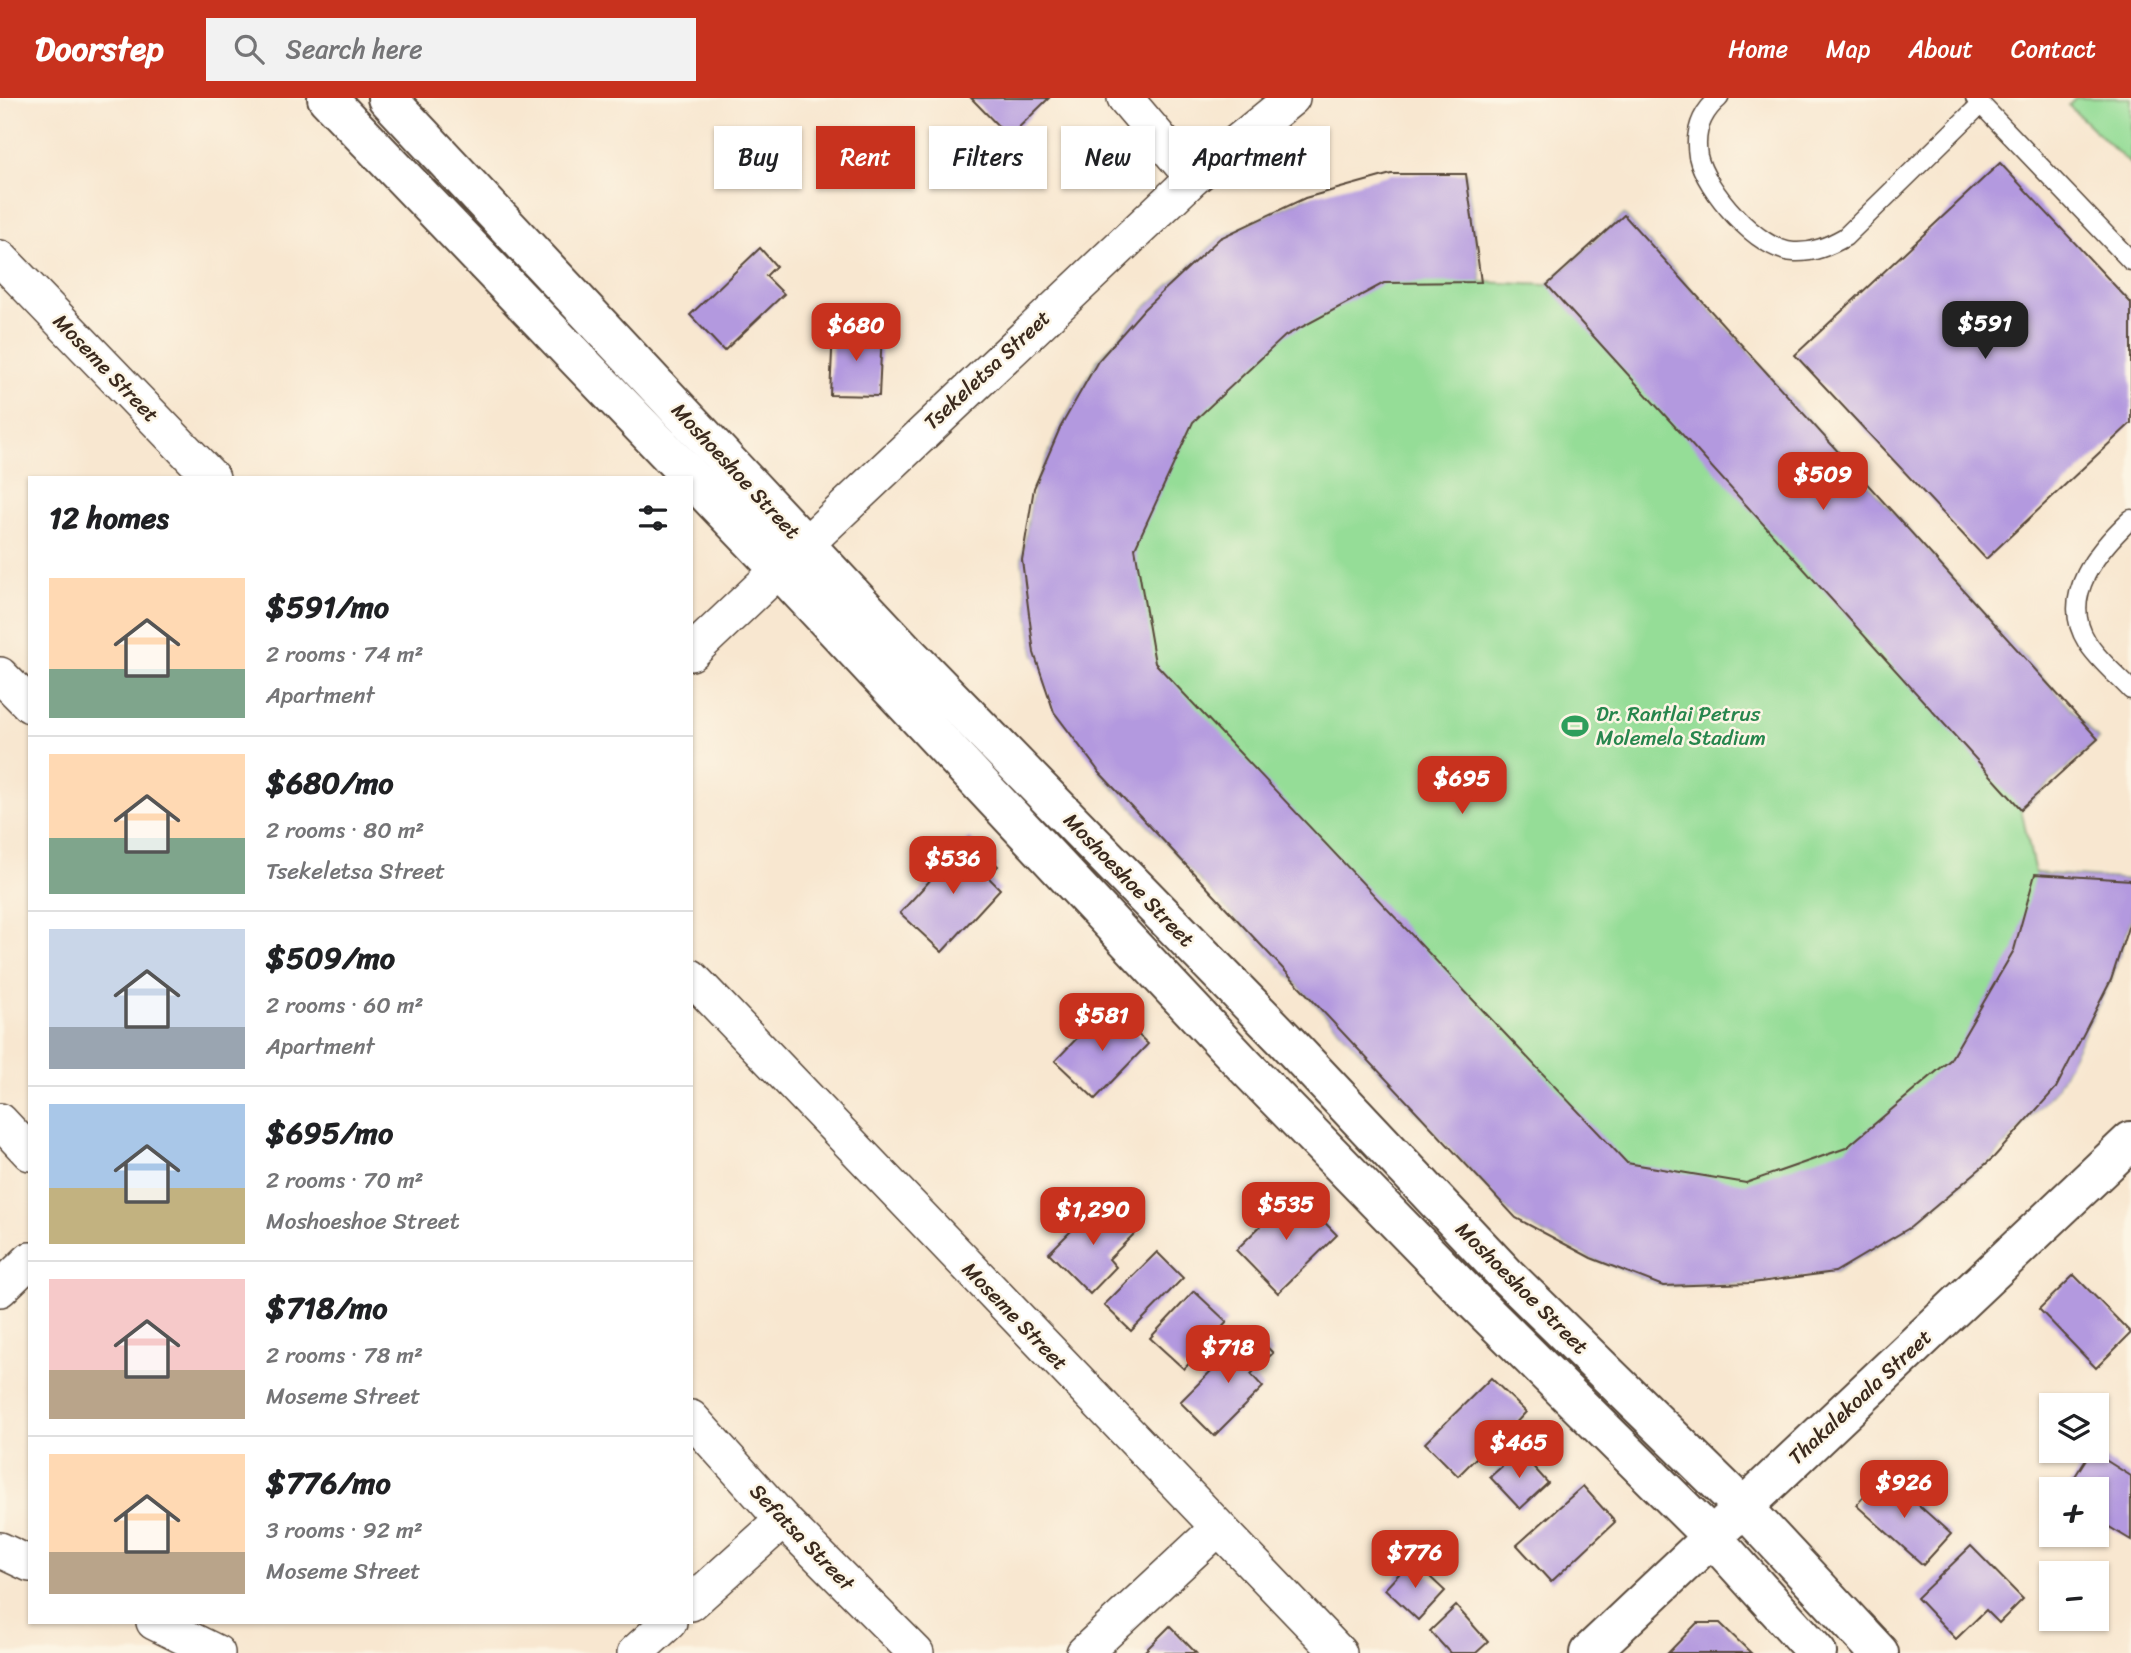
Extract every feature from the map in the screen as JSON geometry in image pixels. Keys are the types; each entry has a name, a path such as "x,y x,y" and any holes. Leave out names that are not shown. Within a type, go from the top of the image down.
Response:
{"street":[{"name":"Moshoeshoe Street","path":"327,98 1284,1040 1506,1275 1743,1507 1879,1653"},
{"name":"Moshoeshoe Street","path":"387,98 1244,1065 1478,1305 1712,1537 1817,1653"},
{"path":"1125,98 1169,150"},
{"name":"Tsekeletsa Street","path":"1257,126 1292,98"},
{"name":"Tsekeletsa Street","path":"693,651 1181,189"},
{"name":"Moseme Street","path":"0,258 210,476"},
{"path":"0,675 28,703"},
{"name":"Moseme Street","path":"693,979 1339,1653"},
{"path":"0,1121 28,1151"},
{"name":"Thakalekoala Street","path":"1589,1653 2131,1142"},
{"path":"0,1289 28,1262"},
{"name":"Sefatsa Street","path":"693,1420 783,1520 915,1653"},
{"path":"693,1600 783,1520"},
{"path":"1084,1653 1218,1528"},
{"path":"0,1550 28,1563"},
{"path":"158,1624 217,1653"},
{"path":"635,1653 667,1624"}],"lane":[{"path":"1719,98 1704,110 1698,132 1699,158 1719,194 1749,232 1766,245 1792,253 1821,250 1845,237 1978,101 2131,261"},
{"path":"2131,519 2105,544 2084,575 2076,611 2086,641 2131,690"}],"green space":[{"path":"2075,98 2131,98 2131,165 2068,105"},
{"name":"Dr. Rantlai Petrus Molemela Stadium","path":"1466,174 1481,282 1547,285 1624,215 2098,739 2021,809 2035,873 2131,880 2131,918 2111,980 2056,1088 1994,1157 1911,1227 1835,1272 1752,1283 1663,1286 1591,1258 1516,1218 1100,773 1034,653 1022,560 1034,488 1060,428 1097,361 1144,309 1220,238 1305,198"}],"building":[{"path":"971,98 1049,98 1020,126 998,126"},
{"path":"2000,163 2131,303 2131,423 1986,559 1795,355"},
{"path":"1391,174 1466,174 1481,282 1384,283 1285,336 1193,422 1135,548 1155,663 1627,1163 1746,1183 1846,1148 1950,1060 2014,950 2035,874 2131,880 2131,918 2111,980 2056,1088 1994,1157 1911,1227 1835,1272 1752,1283 1663,1286 1591,1258 1516,1218 1100,773 1054,712 1034,653 1022,560 1034,488 1060,428 1098,361 1144,309 1220,238 1305,198"},
{"path":"1624,215 2098,739 2021,809 1547,285"},
{"path":"760,248 776,266 766,276 784,294 724,351 690,315"},
{"path":"833,330 882,331 879,396 830,395"},
{"path":"969,838 998,866 988,877 1000,889 942,952 900,913"},
{"path":"1108,1006 1148,1044 1095,1099 1055,1061"},
{"path":"1295,1192 1337,1235 1278,1293 1236,1250"},
{"path":"1102,1200 1135,1233 1109,1259 1116,1267 1090,1294 1049,1253"},
{"path":"1157,1252 1183,1278 1131,1331 1104,1305"},
{"path":"2074,1275 2131,1333 2096,1368 2039,1309"},
{"path":"1194,1291 1227,1322 1184,1369 1150,1338"},
{"path":"1251,1331 1273,1353 1251,1374 1263,1387 1214,1436 1180,1402"},
{"path":"1491,1378 1526,1412 1511,1428 1519,1436 1493,1463 1482,1452 1458,1476 1425,1443"},
{"path":"1519,1451 1548,1483 1520,1509 1490,1477"},
{"path":"2109,1462 2131,1476 2131,1540 2109,1527 2109,1477 2075,1477 2083,1463"},
{"path":"1884,1474 1951,1534 1923,1565 1856,1505"},
{"path":"1583,1486 1615,1522 1551,1582 1517,1545"},
{"path":"1971,1546 2023,1599 1999,1623 1986,1610 1956,1639 1917,1598"},
{"path":"1412,1560 1445,1591 1418,1620 1385,1589"},
{"path":"1456,1606 1488,1642 1476,1653 1450,1653 1430,1631"},
{"path":"1697,1623 1720,1623 1751,1653 1668,1653"},
{"path":"1170,1626 1196,1653 1143,1653"}],"place":[{"name":"Dr. Rantlai Petrus Molemela Stadium","path":"1575,726"}]}
